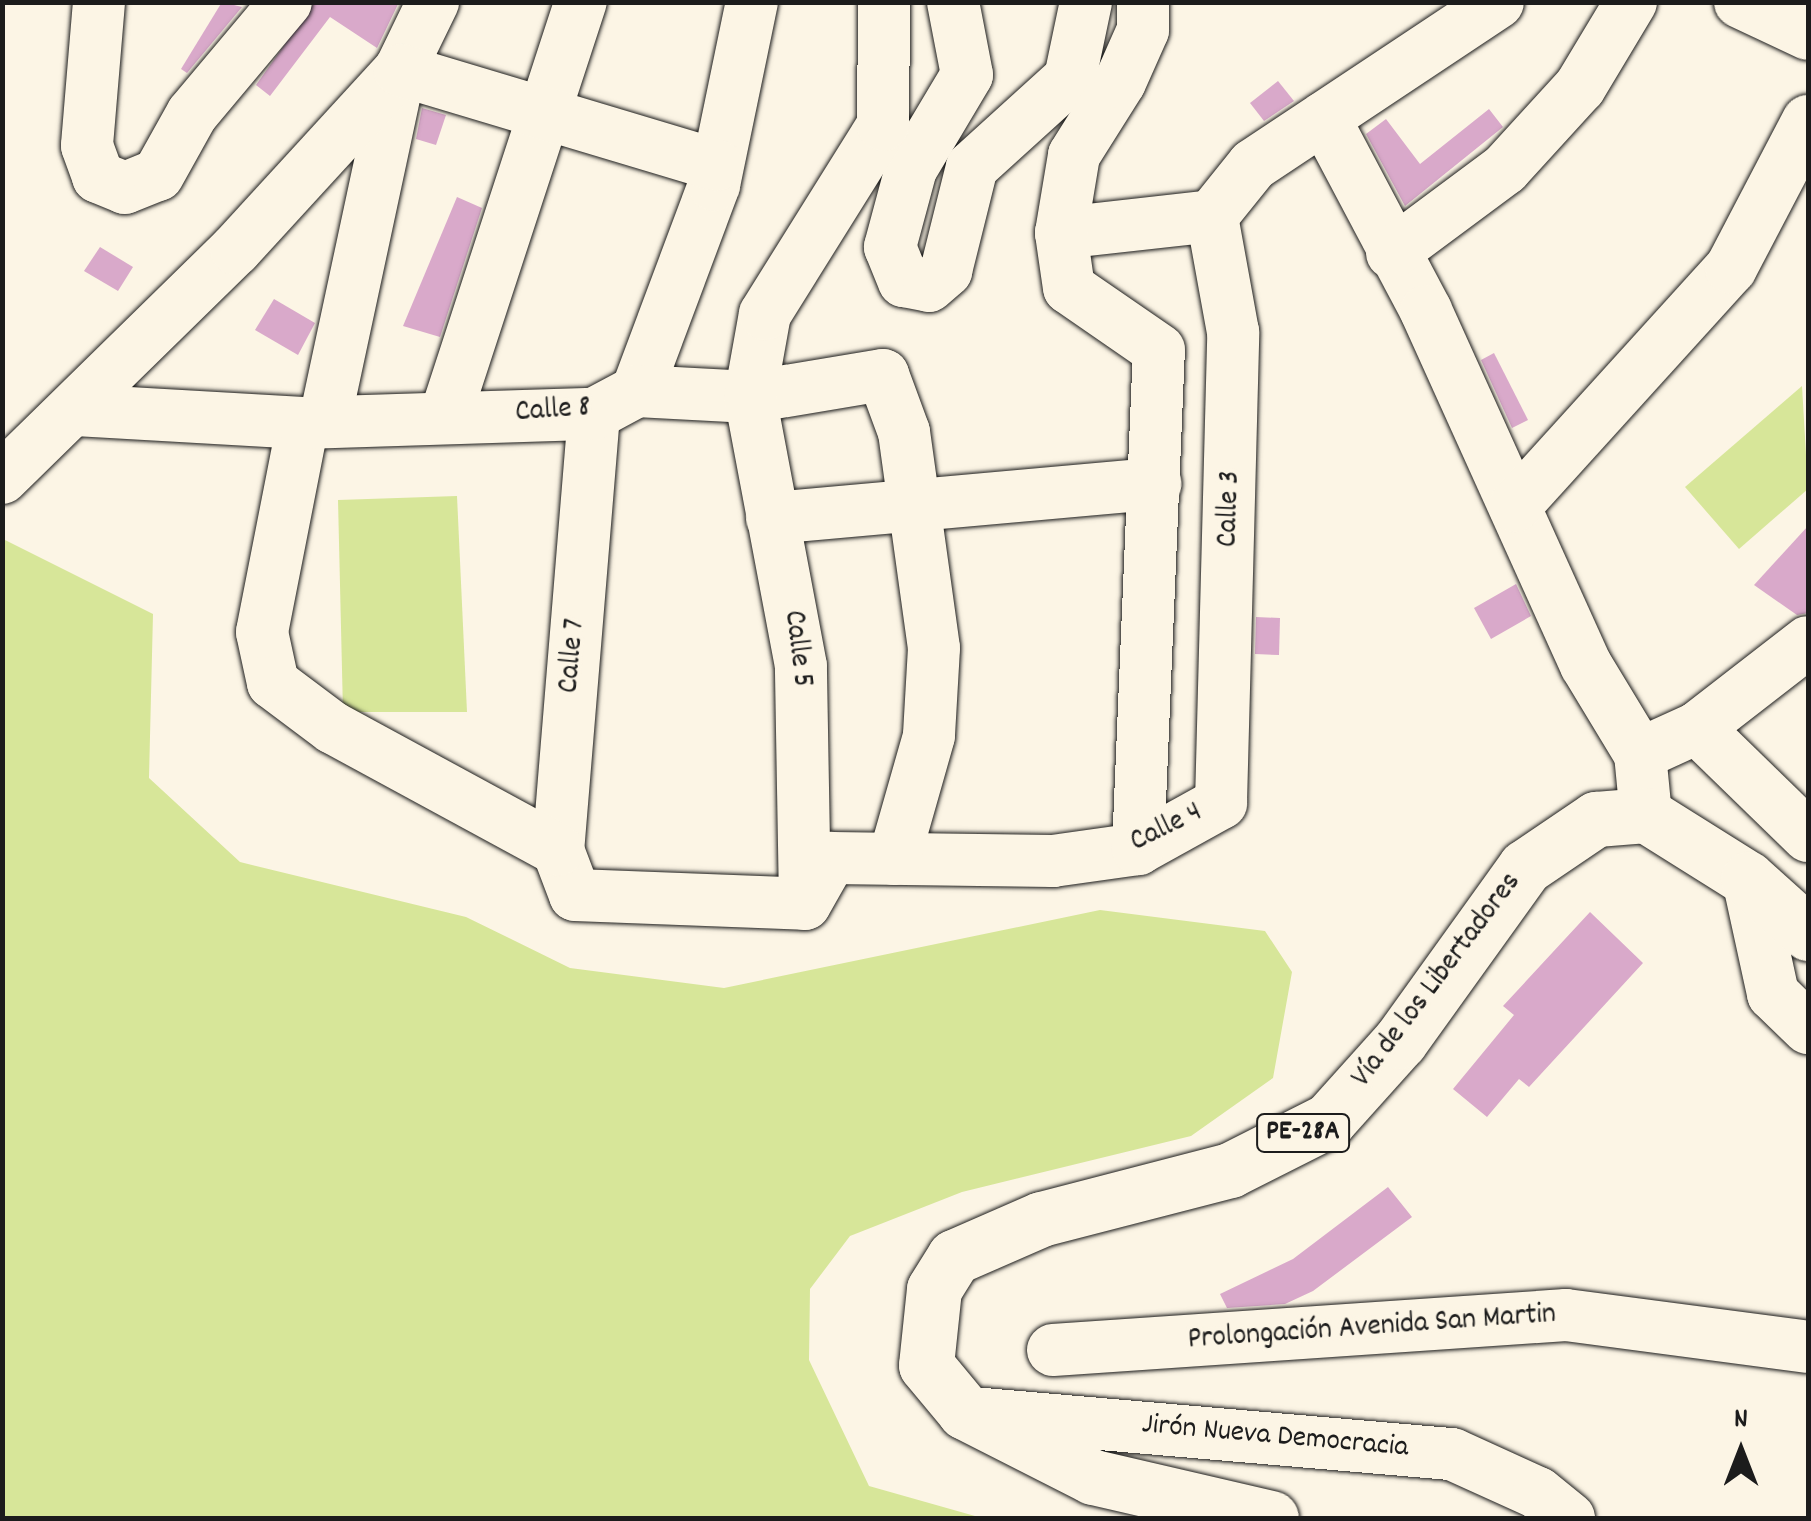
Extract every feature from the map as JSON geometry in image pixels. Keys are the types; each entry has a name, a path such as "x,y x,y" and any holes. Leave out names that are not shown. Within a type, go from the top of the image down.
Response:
{"highway":[{"path":"1646,815 1748,879 1808,933"},
{"name":"Vía de los Libertadores","path":"1271,1518 1094,1477 965,1412 926,1365 934,1289 954,1257 1041,1219 1230,1170 1329,1120 1400,1041 1526,867 1596,819 1646,815"}],"street":[{"path":"99,2 87,146 98,177 125,188 158,175 192,114 286,2"},
{"path":"433,2 400,70 262,632 273,682 334,728 566,873 805,904"},
{"path":"445,417 537,117 581,2"},
{"name":"Calle 7","path":"566,873 616,402 716,165 752,2"},
{"path":"750,398 766,314 883,125 884,2"},
{"path":"953,2 967,75 911,169 890,247 904,281 929,286 946,271 972,168 1070,78 1086,2"},
{"path":"1138,849 1159,350 1068,288 1061,233 1074,155 1120,82 1143,30 1144,2"},
{"path":"1061,233 1212,216 1253,165 1498,2"},
{"path":"1392,253 1505,169 1580,88 1630,2"},
{"path":"1740,2 1808,34"},
{"path":"400,70 537,117 716,165"},
{"path":"2,478 76,410 400,70"},
{"path":"1324,118 1515,506 1586,665 1640,754 1646,815"},
{"path":"1515,506 1731,268 1808,121"},
{"name":"Calle 3","path":"1212,216 1233,332 1221,803"},
{"name":"Calle 8","path":"76,410 315,419 445,417 616,402 750,398 883,375 916,505"},
{"name":"Calle 5","path":"750,398 801,666 805,904"},
{"path":"772,518 1155,484"},
{"path":"894,859 930,736 934,648 916,505"},
{"path":"1640,754 1697,728 1808,642"},
{"path":"1697,728 1808,836"},
{"name":"Calle 4","path":"805,904 831,858 1053,861 1138,849 1221,803"},
{"path":"1748,879 1773,994 1808,1028"},
{"name":"Prolongación Avenida San Martin","path":"1053,1350 1566,1315 1808,1347"},
{"name":"Jirón Nueva Democracia","path":"965,1412 1452,1454 1538,1494 1569,1518"}],"green space":[{"path":"1802,386 1808,489 1739,549 1685,487"},
{"path":"457,496 467,712 343,712 338,500"},
{"path":"3,539 153,614 149,778 240,862 466,917 570,968 724,988 1100,910 1265,931 1292,972 1273,1078 1191,1136 962,1192 850,1236 810,1289 809,1360 869,1486 982,1518 3,1518"}],"building":[{"path":"222,2 242,7 187,73 181,69"},
{"path":"315,2 399,2 377,48 330,17 270,96 256,85"},
{"path":"1278,81 1294,101 1264,121 1250,103"},
{"path":"422,108 446,115 436,145 416,139"},
{"path":"1489,109 1503,127 1405,206 1366,134 1386,119 1420,164"},
{"path":"457,197 482,208 440,337 403,326"},
{"path":"100,247 133,267 118,291 84,271"},
{"path":"274,299 315,323 298,355 255,330"},
{"path":"1494,353 1528,420 1512,428 1481,360"},
{"path":"1808,526 1808,613 1797,615 1754,585"},
{"path":"1516,584 1531,616 1491,639 1474,608"},
{"path":"1256,617 1280,618 1279,655 1255,654"},
{"path":"1590,912 1643,963 1529,1087 1519,1079 1487,1117 1453,1089 1514,1015 1503,1006"},
{"path":"1388,1187 1412,1217 1313,1291 1285,1304 1227,1308 1220,1294 1293,1259"}]}
